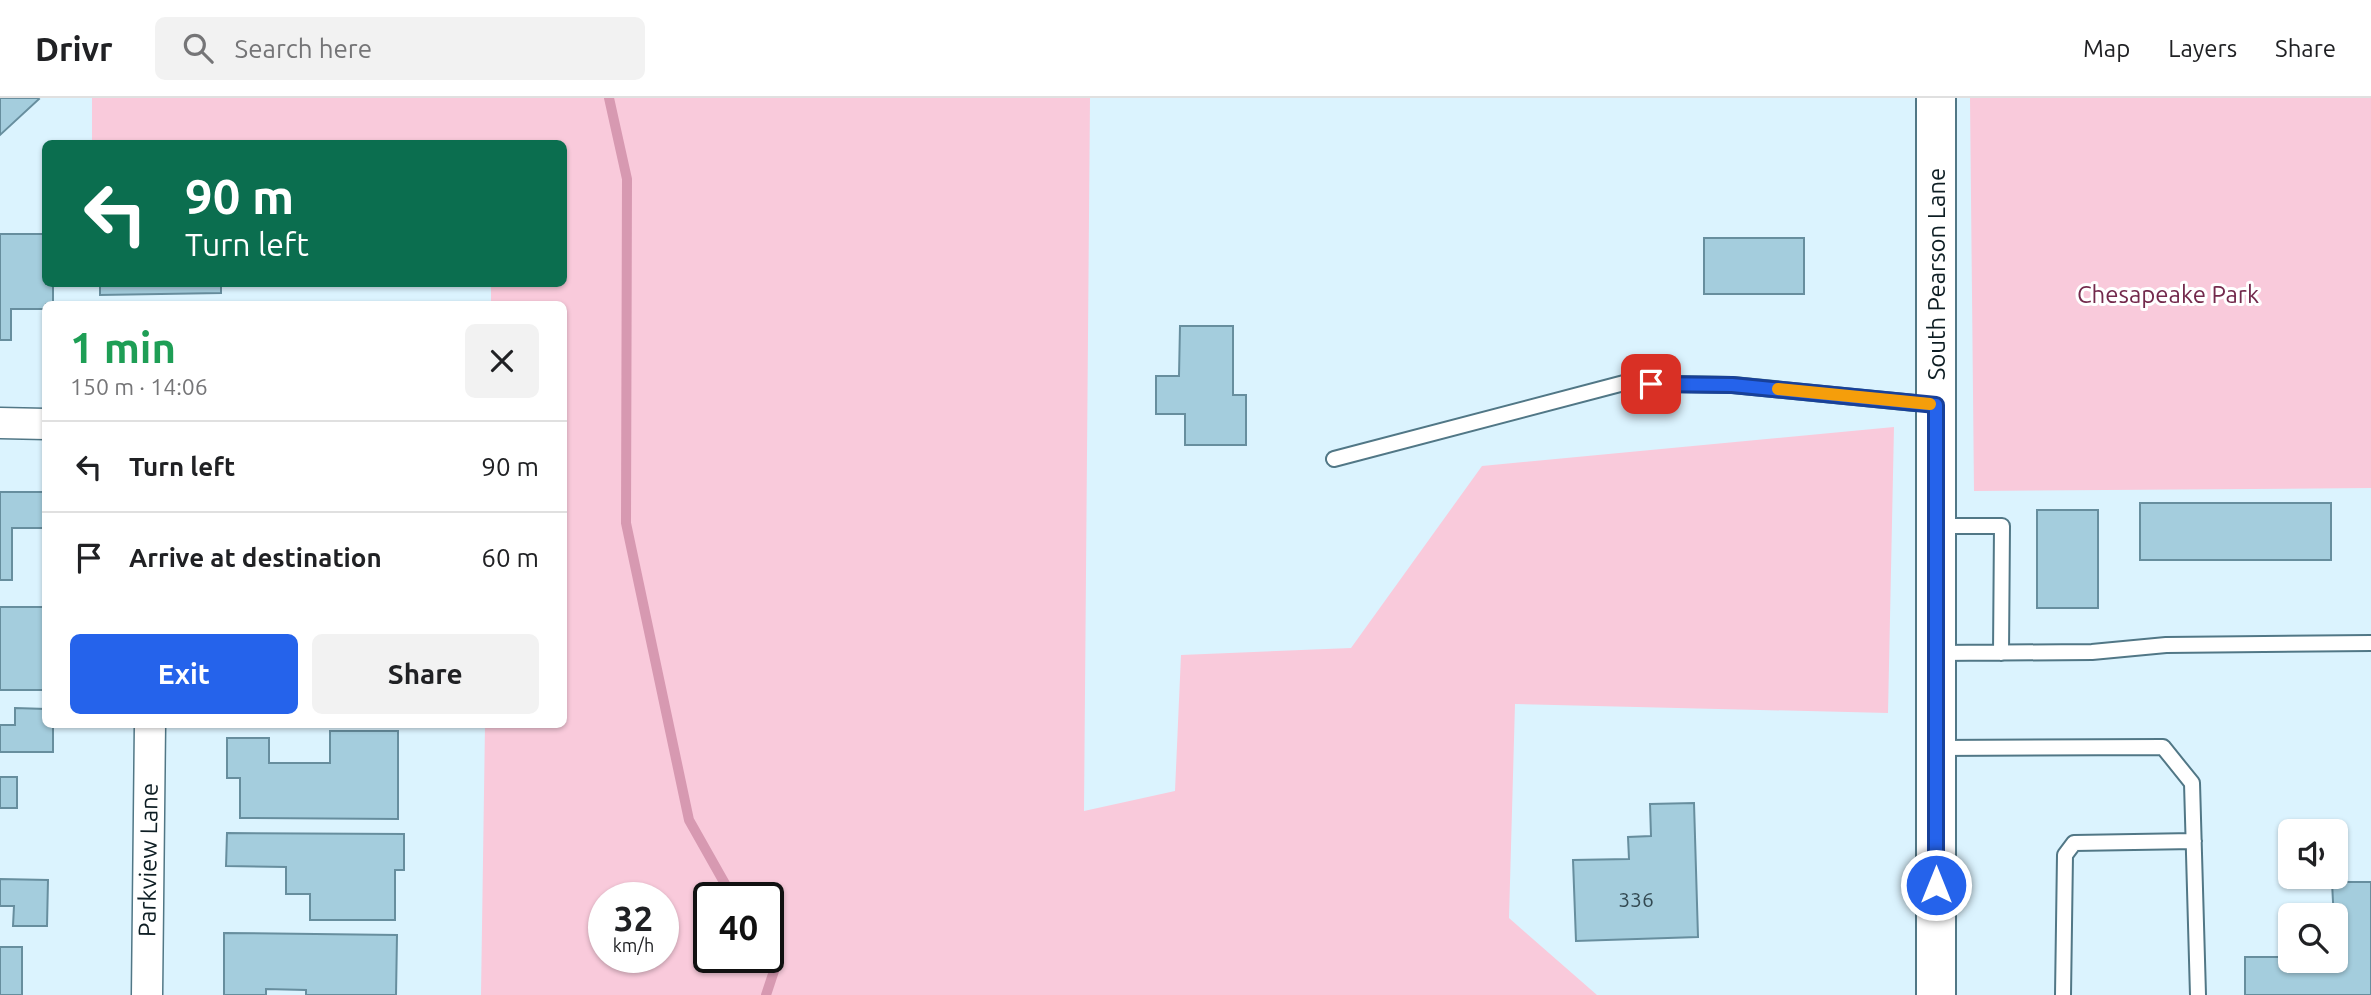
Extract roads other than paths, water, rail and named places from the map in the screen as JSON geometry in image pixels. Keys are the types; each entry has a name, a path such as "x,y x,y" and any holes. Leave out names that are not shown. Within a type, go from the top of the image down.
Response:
{"street":[{"name":"South Pearson Lane","path":"1936,98 1936,995"},
{"path":"0,422 42,424"},
{"name":"Parkview Lane","path":"147,995 150,728"}],"lane":[{"path":"1334,459 1624,383 1732,385 1936,405"},
{"path":"1936,526 2002,526 2001,653"},
{"path":"1936,653 2092,652 2166,645 2371,643"},
{"path":"1936,748 2163,747 2192,783 2198,995"},
{"path":"2063,995 2064,855 2074,843 2194,841"}],"waterway":[{"path":"609,98 627,179 626,523 689,820 724,882"},
{"path":"766,995 773,973"}],"park label":[{"name":"Chesapeake Park","path":"2168,294"}]}
